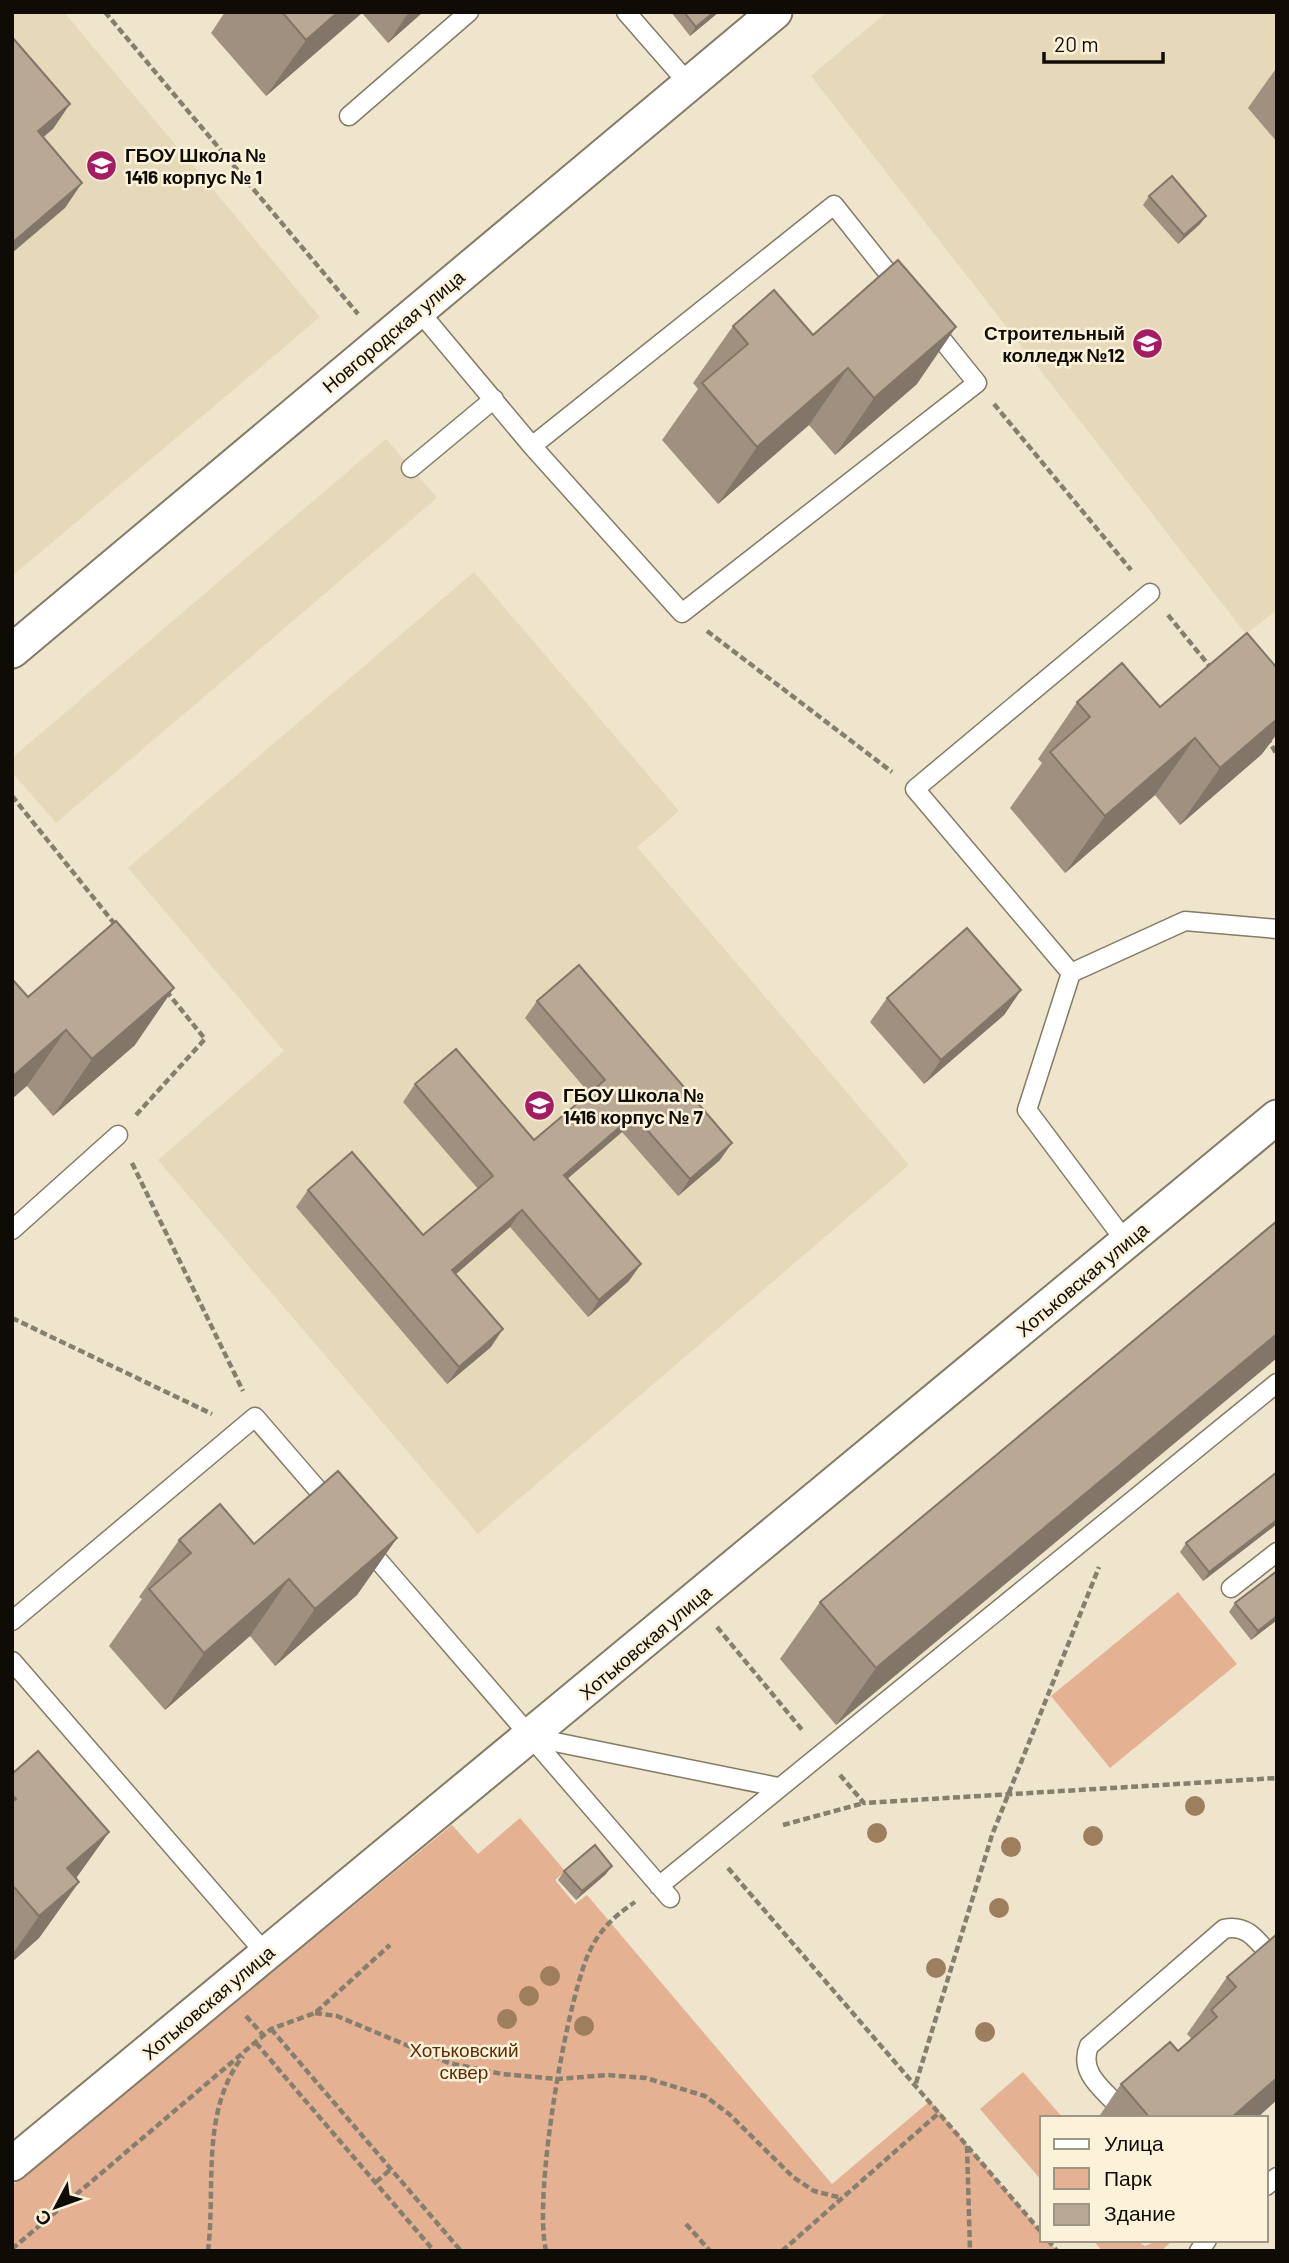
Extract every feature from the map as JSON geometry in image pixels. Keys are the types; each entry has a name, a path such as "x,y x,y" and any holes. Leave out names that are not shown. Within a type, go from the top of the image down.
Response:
{"street":[{"name":"Новгородская улица","path":"12,651 775,12"},
{"name":"Хотьковская улица","path":"12,2164 1277,1117"}],"lane":[{"path":"349,116 469,12"},
{"path":"626,12 688,83"},
{"path":"419,311 532,446 682,613 977,383 834,205 532,446"},
{"path":"411,468 494,399"},
{"path":"1071,973 915,789 1150,593"},
{"path":"1126,1242 1027,1110 1071,973 1185,921 1277,929"},
{"path":"12,1230 118,1135"},
{"path":"12,1621 248,1422 348,1525 664,1892 707,1844 1277,1382"},
{"path":"1231,1588 1277,1552"},
{"path":"12,1661 266,1954"},
{"path":"530,1737 778,1787"},
{"path":"1120,2108 1088,2072 1084,2062 1089,2046 1224,1929 1242,1928 1250,1932 1273,1959"}],"path":[{"path":"105,12 381,341"},
{"path":"977,383 1214,673"},
{"path":"682,613 915,789"},
{"path":"1258,726 1275,747 1277,755"},
{"path":"12,796 122,934"},
{"path":"163,986 205,1039 118,1135 248,1422"},
{"path":"12,1318 248,1422"},
{"path":"915,2084 992,1835 1123,1507"},
{"path":"695,1601 864,1803"},
{"path":"772,1827 864,1803 1008,1797 1277,1778"},
{"path":"707,1844 1040,2231"},
{"path":"546,2251 545,2182 558,2080 588,1956 609,1920 664,1892"},
{"path":"12,2249 271,2029 315,2013 390,1945"},
{"path":"315,2013 337,2016 449,2063 502,2074 558,2080 607,2075 646,2078 705,2096 729,2114 793,2177 814,2191 842,2198"},
{"path":"271,2029 461,2251"},
{"path":"256,2043 434,2251"},
{"path":"208,2251 212,2216 209,2164 214,2133 230,2073 256,2043"},
{"path":"782,2251 940,2112"},
{"path":"967,2145 970,2251"},
{"path":"376,2182 391,2169"},
{"path":"686,2224 710,2251"}],"shaded area":[{"name":"ГБОУ Школа № 1416 корпус № 1","path":"12,12 64,12 320,317 12,576"},
{"name":"Строительный колледж №12","path":"887,12 1277,12 1277,610 1246,634 811,76"},
{"path":"386,439 437,498 56,823 12,772 12,758"},
{"name":"ГБОУ Школа № 1416 корпус № 7","path":"474,572 679,811 637,847 909,1165 478,1534 158,1160 284,1051 128,868"}],"green space":[{"path":"1178,1592 1237,1664 1110,1768 1051,1696"},
{"name":"Хотьковский сквер","path":"520,1818 565,1871 555,1880 575,1904 587,1895 832,2184 930,2101 1040,2231 1040,2242 1050,2242 1057,2251 12,2251 12,2186 452,1825 478,1854"},
{"path":"1023,2072 1061,2116 1040,2116 1040,2179 980,2109"},
{"path":"1095,2242 1138,2242 1145,2246 1154,2242 1170,2243 1161,2251 1102,2251"}],"building":[{"path":"282,12 338,12 306,40"},
{"path":"684,12 714,12 696,27"},
{"path":"12,37 70,104 38,131 82,183 12,243"},
{"path":"1172,176 1206,216 1184,235 1149,196"},
{"path":"898,260 956,327 874,398 848,368 757,447 702,383 748,344 733,326 774,290 813,335"},
{"path":"1247,633 1277,668 1277,719 1220,768 1195,738 1105,816 1050,752 1090,717 1077,702 1122,663 1160,707"},
{"path":"116,921 174,988 92,1059 66,1030 12,1077 12,979 28,997"},
{"path":"967,928 1021,990 941,1060 887,998"},
{"path":"579,965 732,1143 690,1179 634,1115 564,1175 641,1264 599,1300 522,1210 452,1270 503,1329 459,1367 308,1190 352,1152 423,1235 493,1176 415,1084 456,1049 534,1140 605,1080 537,1001"},
{"path":"1277,1221 1277,1334 876,1668 820,1602"},
{"path":"338,1471 397,1538 315,1609 289,1579 204,1653 149,1589 191,1553 179,1540 220,1504 254,1544"},
{"path":"1277,1472 1277,1520 1209,1572 1186,1543"},
{"path":"1277,1571 1277,1616 1258,1631 1235,1603"},
{"path":"38,1751 109,1832 67,1868 79,1882 39,1916 12,1885 12,1802 16,1799 12,1795 12,1774"},
{"path":"595,1845 612,1866 582,1891 564,1871"},
{"path":"1277,1934 1277,2078 1233,2116 1148,2116 1121,2084 1170,2042 1178,2051 1217,2017 1211,2010 1236,1987 1227,1977"}],"place":[{"name":"ГБОУ Школа № 1416 корпус № 1","path":"102,165"},
{"name":"Строительный колледж №12","path":"1148,343"},
{"name":"ГБОУ Школа № 1416 корпус № 7","path":"540,1105"}]}
